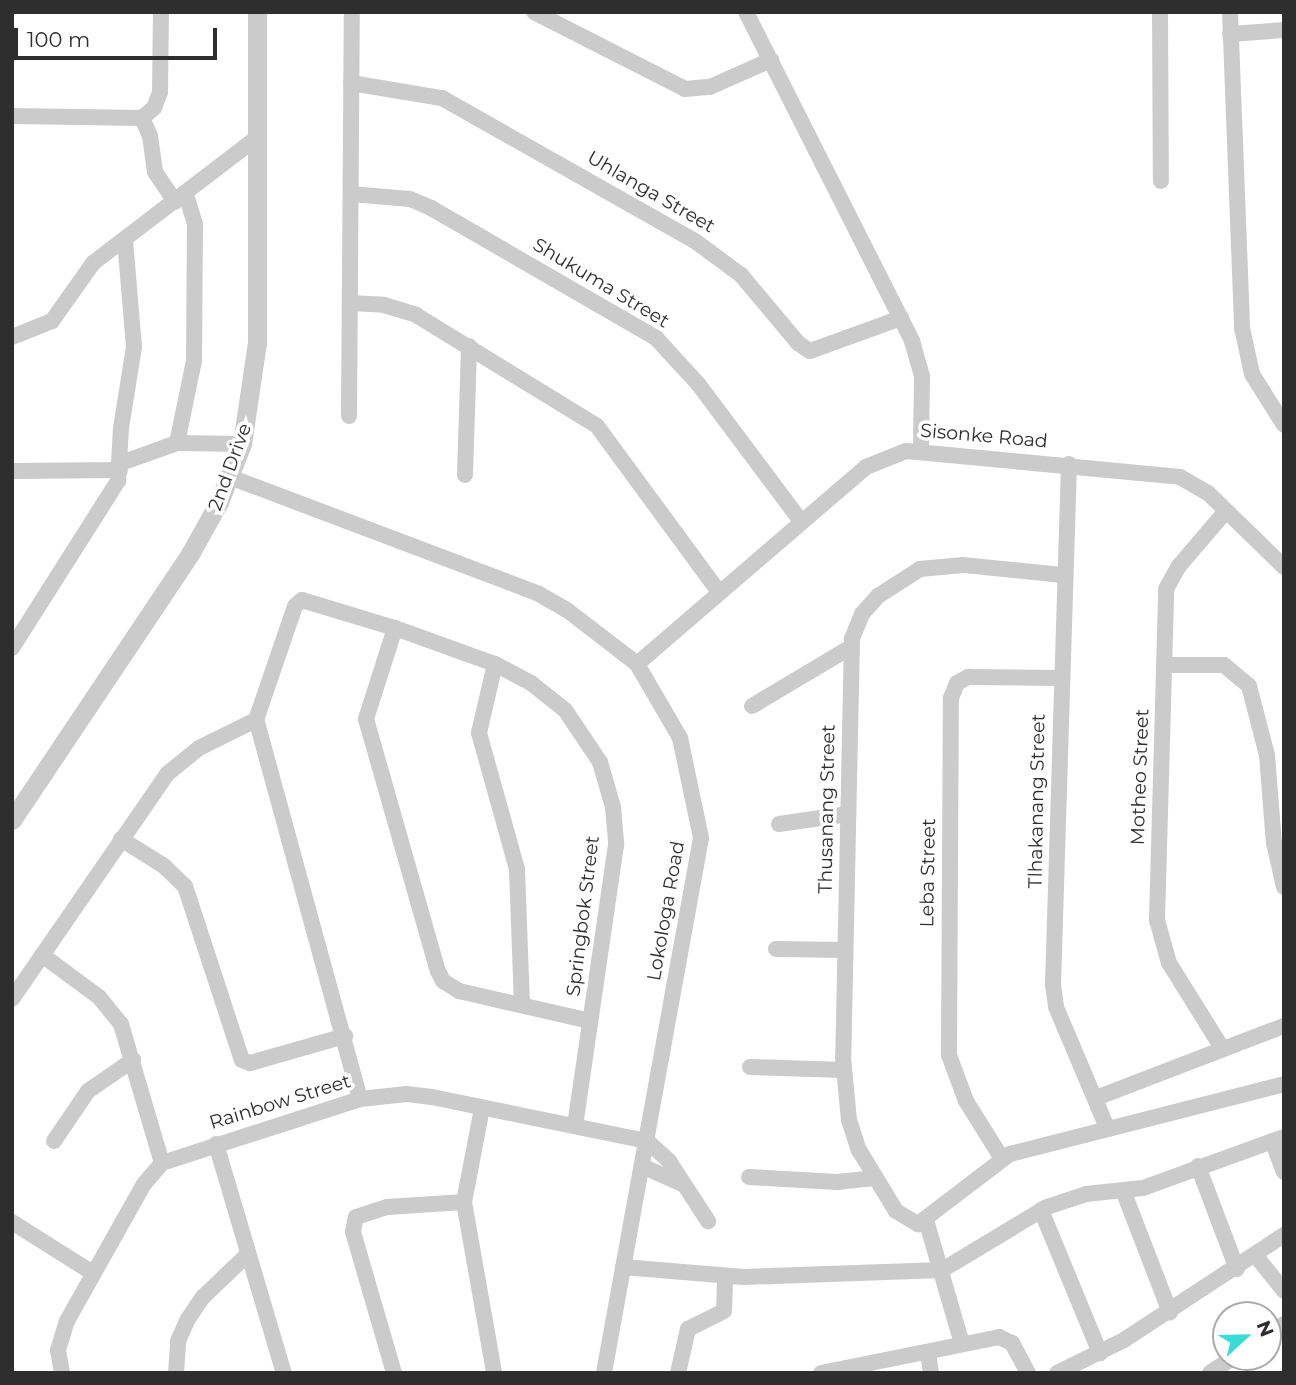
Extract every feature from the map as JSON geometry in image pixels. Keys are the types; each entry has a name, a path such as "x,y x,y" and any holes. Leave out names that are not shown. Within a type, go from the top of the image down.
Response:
{"street":[{"path":"12,116 142,118 158,101 161,12"},
{"name":"2nd Drive","path":"12,820 190,554 230,477 242,444 257,343 257,12"},
{"path":"349,416 352,12"},
{"path":"534,12 685,89 710,87 771,60"},
{"path":"746,12 901,318 922,376 920,451"},
{"path":"1160,12 1161,181"},
{"path":"1230,12 1245,353 1261,394 1284,425"},
{"path":"1230,34 1284,30"},
{"name":"Uhlanga Street","path":"351,83 442,98 695,241 741,275 798,343 810,351 901,318"},
{"path":"142,118 150,136 155,172 180,199 195,224 194,361 177,443"},
{"path":"12,337 56,317 93,263 258,137"},
{"name":"Shukuma Street","path":"351,194 410,199 431,208 656,338 692,375 800,520"},
{"path":"12,648 20,622 107,504 121,467 121,428 134,347 125,239"},
{"path":"350,303 402,308 597,426 719,592"},
{"path":"465,475 468,346"},
{"path":"12,471 121,467 177,443 242,444"},
{"name":"Sisonke Road","path":"637,664 800,520 866,467 892,454 920,451 1180,477 1208,493 1284,567"},
{"name":"Tlhakanang Street","path":"1069,464 1062,575 1054,985 1056,1007 1107,1128"},
{"name":"Lokologa Road","path":"230,477 539,594 637,664 680,738 701,838 604,1373"},
{"name":"Motheo Street","path":"1222,1048 1169,963 1157,920 1166,589 1179,566 1226,511"},
{"name":"Thusanang Street","path":"926,1220 910,1223 896,1211 874,1178 849,1120 843,1070 850,647 862,614 878,596 920,569 963,565 1062,575"},
{"name":"Springbok Street","path":"256,720 295,606 308,600 495,664 531,683 565,710 588,742 608,785 616,845 575,1126"},
{"path":"395,628 366,719 438,971 450,988 590,1021"},
{"path":"752,706 850,647"},
{"path":"495,664 479,733 517,869 522,1004"},
{"path":"1164,665 1224,665 1250,686 1267,755 1273,829 1284,887"},
{"name":"Leba Street","path":"1000,1157 966,1101 949,1055 951,698 957,683 968,677 1060,678"},
{"path":"12,999 121,839 182,759 256,720 345,1036 360,1099"},
{"path":"779,824 848,814"},
{"path":"121,839 164,866 185,886 242,1060 250,1063 345,1036"},
{"path":"776,949 845,950"},
{"path":"42,954 114,1011 133,1060 162,1163 144,1184 60,1337 62,1373"},
{"path":"1096,1098 1284,1026"},
{"path":"54,1142 88,1091 133,1060"},
{"path":"750,1066 843,1070"},
{"path":"962,1344 926,1220 1000,1157 1284,1084"},
{"name":"Rainbow Street","path":"162,1163 360,1099 407,1094 647,1141"},
{"path":"482,1108 464,1202 494,1373"},
{"path":"624,1267 724,1276 942,1270 1041,1210 1086,1194 1124,1193 1278,1139 1284,1172"},
{"path":"647,1141 669,1161 708,1221"},
{"path":"216,1144 284,1373"},
{"path":"642,1166 682,1184"},
{"path":"1198,1166 1237,1269"},
{"path":"749,1177 837,1182 874,1178"},
{"path":"1124,1193 1170,1312"},
{"path":"394,1373 353,1232 356,1217 387,1207 464,1202"},
{"path":"1041,1210 1100,1353"},
{"path":"12,1222 93,1273"},
{"path":"1057,1373 1100,1353 1170,1312 1284,1235"},
{"path":"176,1373 178,1341 188,1319 203,1297 248,1254"},
{"path":"1256,1256 1284,1292"},
{"path":"678,1373 688,1329 724,1311 724,1276"},
{"path":"821,1373 852,1371 962,1344 1005,1338 1028,1373"},
{"path":"928,1353 932,1373"}]}
